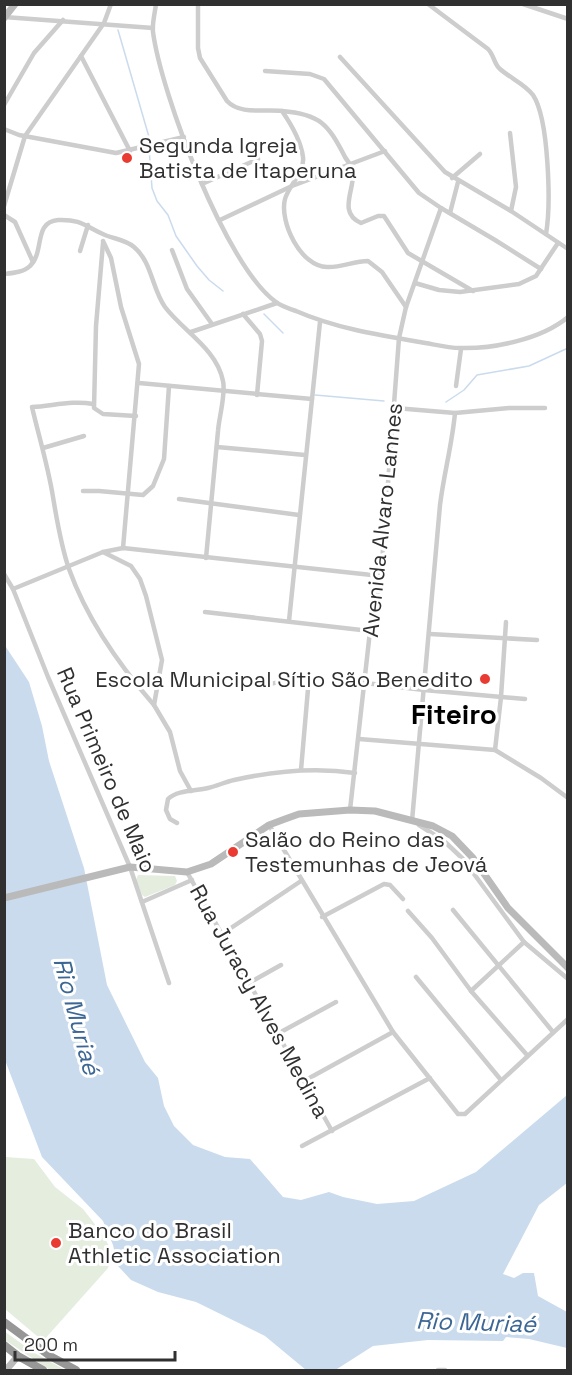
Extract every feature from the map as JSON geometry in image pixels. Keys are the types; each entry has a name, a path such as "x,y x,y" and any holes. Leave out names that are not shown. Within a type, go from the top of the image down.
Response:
{"highway":[{"path":"4,1322 50,1356 74,1370"},
{"path":"4,1345 43,1371"}],"street":[{"path":"5,17 15,4"},
{"path":"5,206 25,136 104,24 111,4"},
{"path":"156,4 153,28 159,61 202,184 259,287 277,303 320,322 461,349 526,338 554,326 567,316"},
{"path":"198,4 200,58 226,101 241,110 308,114 322,121 339,145 353,173 347,204 351,216 361,223 384,216 403,248 422,262 472,291"},
{"path":"428,4 488,49 498,67 526,89 537,102 543,120 550,208 546,234"},
{"path":"523,4 567,19"},
{"path":"5,17 153,28"},
{"path":"4,105 34,53 63,20"},
{"path":"81,56 130,151"},
{"path":"340,57 452,178 511,211 567,249"},
{"path":"265,71 310,74 324,79 419,193 541,269"},
{"path":"282,111 292,126 303,157 303,164 284,202 286,220 295,243 307,260 327,267 368,261 382,272 406,307"},
{"path":"4,129 25,136 116,153 184,137"},
{"path":"510,133 516,187 511,211"},
{"path":"220,220 292,186 385,151"},
{"path":"452,178 480,154"},
{"path":"202,184 258,159"},
{"path":"450,213 458,182"},
{"name":"Avenida Alvaro Lannes","path":"350,810 370,631 381,576 399,338 406,307 441,208"},
{"path":"4,215 15,222 33,262"},
{"path":"4,274 30,267 39,249 41,232 45,224 52,221 64,220 88,225 138,250 146,263 159,298 211,356 222,378 223,391 206,558"},
{"path":"80,251 88,225"},
{"path":"104,235 97,309 93,404 94,408 103,414 136,416"},
{"path":"103,241 114,268 123,316 139,364 123,548"},
{"path":"415,283 439,290 472,291 519,284 536,276 558,243"},
{"path":"172,250 187,289 212,324"},
{"path":"191,332 277,303"},
{"path":"243,314 260,334 262,342 257,395"},
{"path":"289,621 320,322"},
{"path":"456,386 461,349"},
{"path":"139,383 312,399"},
{"path":"83,491 139,496 146,494 153,486 162,468 169,386"},
{"path":"93,404 80,401 32,407 68,567 81,596 127,675 153,705 170,732 180,771 192,791"},
{"path":"395,408 455,413 509,408 545,408"},
{"path":"411,820 430,634 440,505 452,443 455,413"},
{"path":"43,448 84,436"},
{"path":"216,447 306,455"},
{"path":"179,499 299,515"},
{"path":"13,589 103,552 123,548 381,576"},
{"path":"103,552 131,566 143,588 162,660 153,705"},
{"name":"Rua Primeiro de Maio","path":"4,574 13,589 48,677 130,867 168,983"},
{"path":"205,612 370,631"},
{"path":"495,750 506,622"},
{"path":"430,634 537,640"},
{"path":"259,687 286,682 302,684 308,689 301,770"},
{"path":"365,683 525,699"},
{"path":"359,739 495,750 541,778 567,798"},
{"path":"177,823 167,814 168,800 175,794 251,776 323,769 355,772"},
{"path":"4,897 130,867 187,872 211,864 269,825 299,814 350,810 375,811 443,830 459,842 473,858 507,908 567,968"},
{"path":"411,820 444,841 463,859 524,942 567,979"},
{"path":"269,825 322,917 393,1032 458,1114 465,1114 567,1018"},
{"name":"Rua Juracy Alves Medina","path":"187,872 332,1131"},
{"path":"142,902 192,880"},
{"path":"222,934 301,881"},
{"path":"322,917 384,884 390,885 403,899"},
{"path":"453,910 553,1032"},
{"path":"408,911 432,938 471,991 527,1055"},
{"path":"471,991 524,942"},
{"path":"249,983 280,965"},
{"path":"416,977 501,1080"},
{"path":"279,1034 336,1002"},
{"path":"304,1081 393,1032"},
{"path":"302,1146 430,1078"},
{"path":"6,1371 18,1356"},
{"path":"438,1371 445,1371"}],"green space":[{"path":"138,875 175,876 177,881 175,885 145,897 136,880"},
{"name":"Banco do Brasil Athletic Association","path":"5,1157 34,1159 55,1187 83,1209 101,1232 113,1253 108,1268 43,1341 5,1309"},
{"path":"4,1331 33,1352 65,1370 50,1370 5,1340"}],"water":[{"name":"Rio Muriaé","path":"4,644 29,682 42,726 49,761 84,868 107,985 145,1062 158,1078 164,1106 174,1126 193,1145 225,1157 250,1159 283,1197 301,1200 329,1192 377,1204 414,1201 476,1172 567,1095 567,1183 539,1205 503,1274 514,1278 523,1273 534,1273 538,1296 567,1312 567,1348 529,1339 506,1337 503,1341 428,1340 373,1346 337,1369 306,1370 265,1336 196,1302 158,1292 131,1280 118,1266 113,1245 103,1221 42,1157 5,1060"}],"waterway":[{"path":"118,30 149,137"},
{"path":"149,148 152,188 157,201 168,215 176,236 197,266 223,291"},
{"path":"264,314 283,333"},
{"path":"446,402 464,390 477,375 529,366 568,348"},
{"path":"315,395 384,401"}],"place":[{"name":"Segunda Igreja Batista de Itaperuna","path":"127,158"},
{"name":"Escola Municipal Sítio São Benedito","path":"485,679"},
{"name":"Salão do Reino das Testemunhas de Jeová","path":"233,852"},
{"name":"Banco do Brasil Athletic Association","path":"56,1243"}],"district":[{"name":"Fiteiro","path":"454,714"}]}
